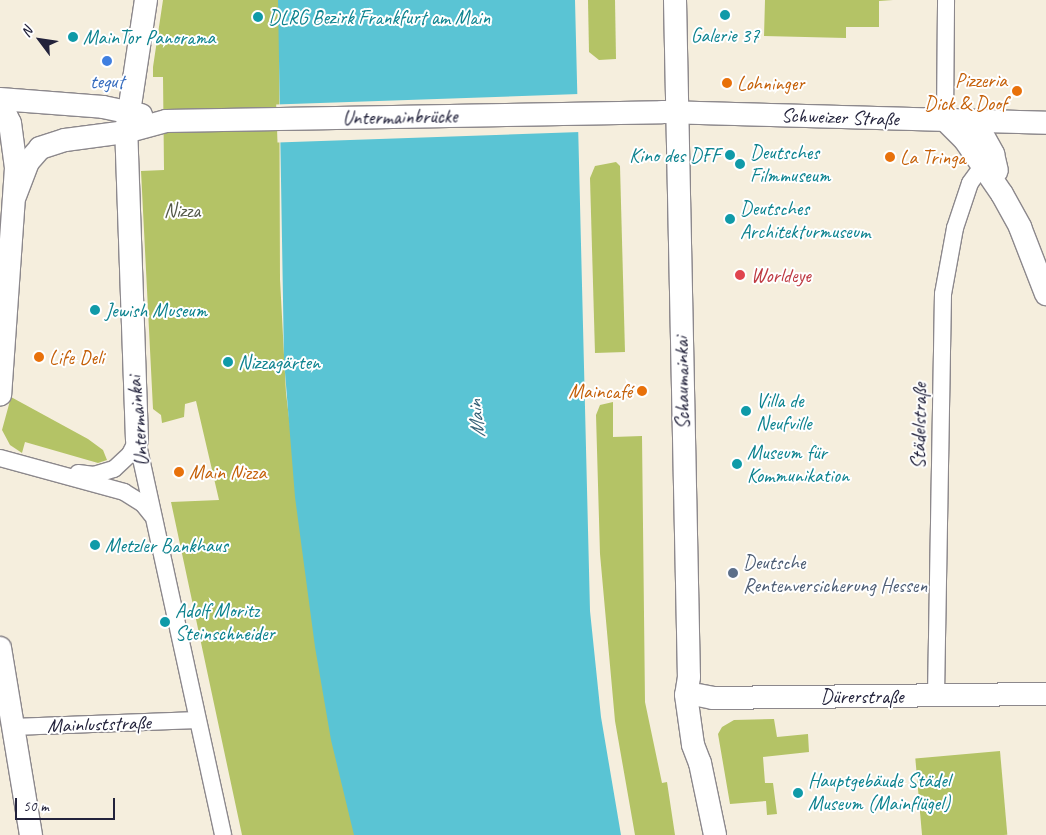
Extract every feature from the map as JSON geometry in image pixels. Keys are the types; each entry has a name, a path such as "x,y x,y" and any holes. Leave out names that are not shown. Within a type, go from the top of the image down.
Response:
{"main road":[{"name":"Untermainkai","path":"137,440 127,121 146,0"},
{"name":"Schaumainkai","path":"675,0 694,686 686,696 690,726 715,835"},
{"path":"0,101 127,121"},
{"path":"0,101 10,123 13,139 15,196 0,392"},
{"name":"Untermainbrücke","path":"127,121 633,112"},
{"name":"Schweizer Straße","path":"633,112 1046,123"},
{"path":"946,120 983,166 1002,194 1020,226 1046,294"},
{"path":"15,196 28,162 40,148 127,121"},
{"path":"975,121 993,154 1002,194"},
{"path":"0,648 7,728 31,835"},
{"name":"Dürerstraße","path":"694,686 713,698 1046,694"}],"street":[{"path":"946,0 946,120"},
{"name":"Städelstraße","path":"936,695 943,294 955,228 970,183 983,166"},
{"path":"0,445 16,456 94,475 120,465 137,440"},
{"name":"Untermainkai","path":"137,440 223,835"},
{"path":"0,458 124,492 143,504 152,515"},
{"name":"Mainluststraße","path":"7,728 197,720"}],"green space":[{"name":"Nizza","path":"163,0 279,0 280,279 286,393 305,550 357,835 242,835 171,502 219,500 196,401 185,404 184,417 162,423 161,415 153,409 141,171 164,170 163,77 153,77"},
{"path":"588,0 615,0 616,59 599,60 589,52"},
{"path":"765,0 893,0 879,1 879,27 846,27 846,38 764,36"},
{"path":"616,162 620,166 625,352 595,353 590,178 595,166"},
{"path":"11,397 88,439 103,450 107,460 98,463 25,442 22,453 10,445 2,430"},
{"path":"613,402 613,437 642,436 645,702 662,783 667,782 675,835 635,835 615,721 600,554 596,415 600,405"},
{"path":"774,719 777,737 808,734 809,752 763,757 765,783 773,783 777,814 767,815 766,801 730,804 718,734 722,727 734,720"},
{"path":"1000,751 1007,835 922,835 915,758"}],"water":[{"name":"Main","path":"278,0 575,0 590,611 601,717 621,835 354,835 331,740 315,647 295,497 284,360"}],"pier":[{"path":"579,94 580,132 278,143 276,105"}],"place":[{"name":"Galerie 37","path":"725,15"},
{"name":"DLRG Bezirk Frankfurt am Main","path":"258,17"},
{"name":"MainTor Panorama","path":"73,37"},
{"name":"tegut","path":"107,61"},
{"name":"Lohninger","path":"727,83"},
{"name":"Pizzeria Dick & Doof","path":"1017,91"},
{"name":"Kino des DFF","path":"730,155"},
{"name":"La Tringa","path":"890,157"},
{"name":"Deutsches Filmmuseum","path":"740,164"},
{"name":"Deutsches Architekturmuseum","path":"730,219"},
{"name":"Worldeye","path":"740,275"},
{"name":"Jewish Museum","path":"95,310"},
{"name":"Life Deli","path":"39,357"},
{"name":"Nizzagärten","path":"228,362"},
{"name":"Maincafé","path":"642,391"},
{"name":"Villa de Neufville","path":"746,411"},
{"name":"Museum für Kommunikation","path":"737,464"},
{"name":"Main Nizza","path":"179,472"},
{"name":"Metzler Bankhaus","path":"95,545"},
{"name":"Deutsche Rentenversicherung Hessen","path":"733,573"},
{"name":"Adolf Moritz Steinschneider","path":"165,622"},
{"name":"Hauptgebäude Städel Museum (Mainflügel)","path":"798,793"}]}
